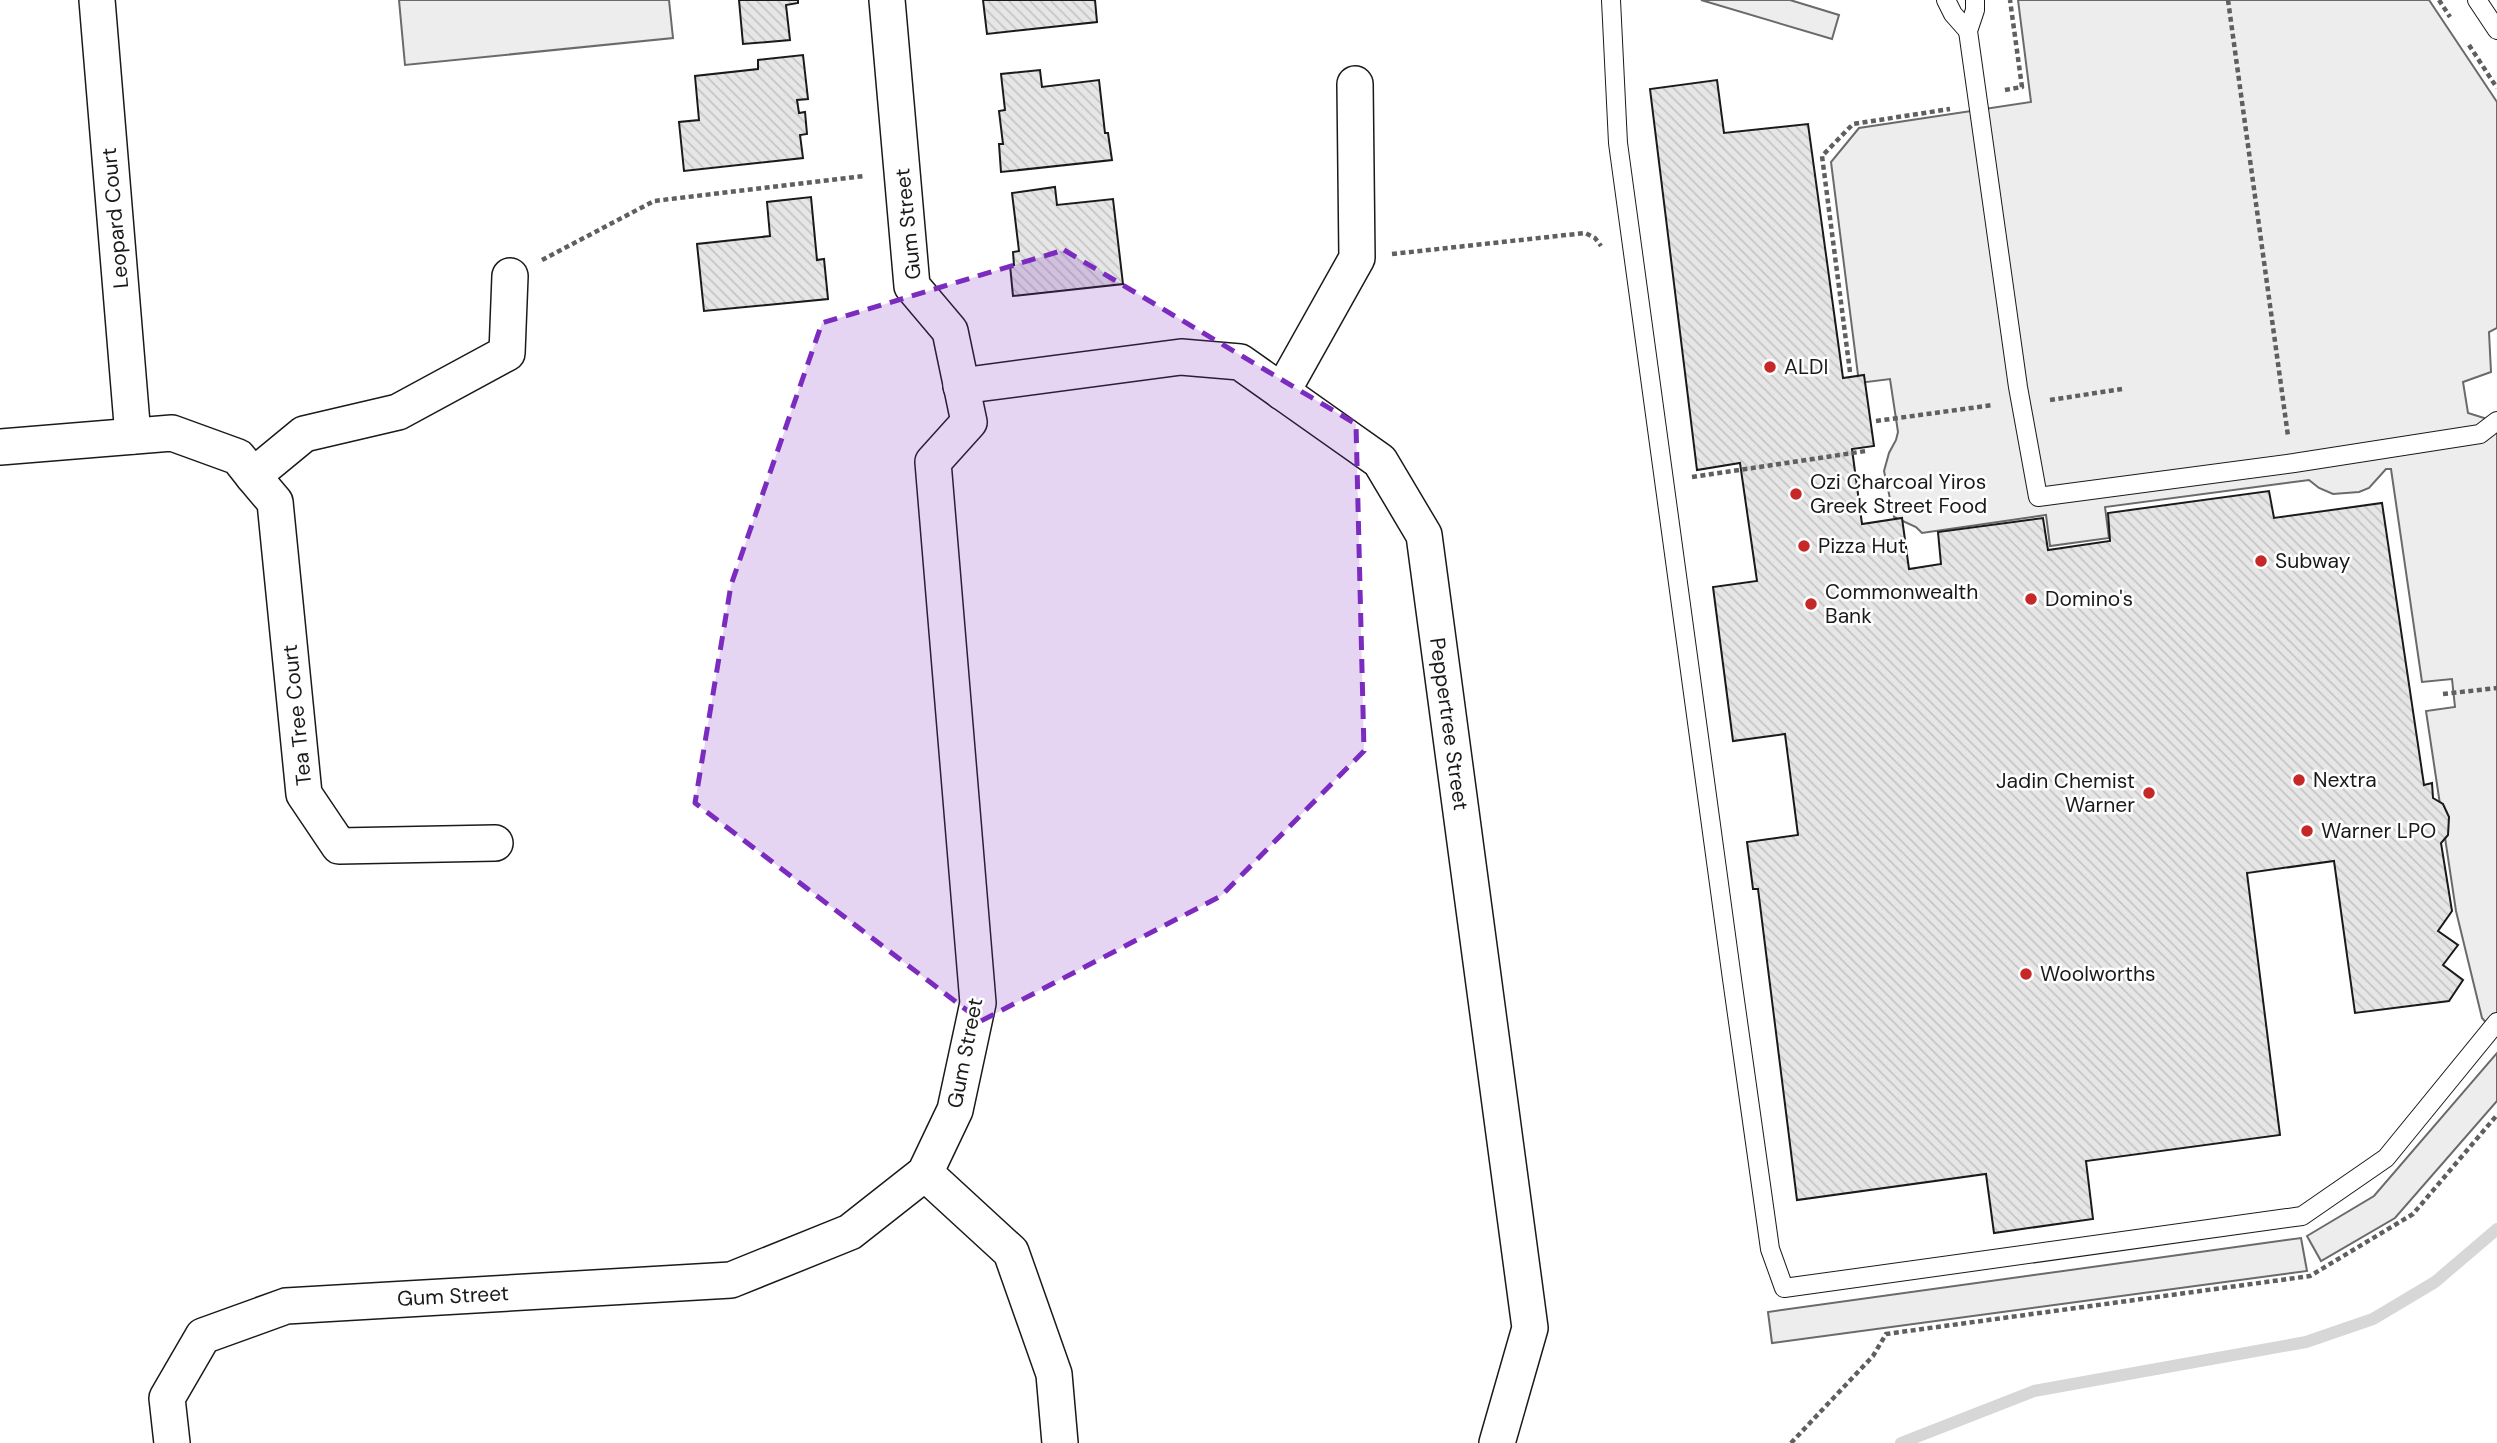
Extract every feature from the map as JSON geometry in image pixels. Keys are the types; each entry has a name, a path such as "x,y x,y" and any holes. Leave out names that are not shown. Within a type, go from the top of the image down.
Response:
{"street":[{"name":"Leopard Court","path":"97,0 133,436"},
{"name":"Gum Street","path":"172,1443 167,1398 203,1336 274,1310 286,1306 730,1280 850,1232 925,1173 955,1110 978,1003 933,461 969,422 950,331 912,286 887,0"},
{"path":"1282,392 1357,258 1355,84"},
{"path":"0,447 172,433 238,457 264,489 304,433 398,412 507,353 510,276"},
{"name":"Peppertree Street","path":"961,386 1181,357 1240,362 1380,461 1424,535 1530,1328 1497,1443"},
{"name":"Tea Tree Court","path":"264,489 304,794 339,845 495,843"},
{"path":"925,1173 1011,1252 1054,1374 1060,1443"}],"lane":[{"path":"1611,0 1618,143 1770,1249 1784,1288 2301,1216 2386,1158 2497,1023"},
{"path":"1945,0 1968,31"},
{"path":"1975,0 1968,31 2018,387 2038,497 2294,463 2480,434 2497,421"},
{"path":"2477,0 2497,30"}],"path":[{"path":"1850,372 1822,156 1853,124 1952,109 1951,98 2022,88 2010,0"},
{"path":"2228,0 2288,442 2294,463"},
{"path":"510,276 654,201 902,172"},
{"path":"1357,258 1585,233 1595,238 1602,248"},
{"path":"1666,482 1866,451"},
{"path":"2443,694 2497,688"},
{"path":"1791,1443 1873,1356 1886,1334 2310,1276 2413,1214 2497,1115"}],"highlighted area":[{"path":"1064,250 1356,424 1364,751 1221,896 981,1021 695,803 731,585 822,323"}],"shaded area":[{"path":"399,0 669,0 673,38 405,65"},
{"path":"1701,0 1790,0 1839,15 1832,39"},
{"path":"2018,0 2429,0 2497,102 2497,328 2489,332 2491,372 2463,382 2468,413 2497,422 2497,1035 2482,1018 2456,911 2426,711 2455,707 2452,679 2422,682 2391,469 2386,469 2369,488 2359,492 2333,494 2309,480 2105,507 2109,538 2050,546 2046,515 1922,533 1916,527 1894,517 1884,471 1898,432 1890,379 1859,383 1831,162 1859,128 2031,102"},
{"path":"2497,1053 2497,1101 2395,1218 2321,1261 2307,1236 2374,1196"},
{"path":"2301,1238 2307,1271 1772,1343 1768,1312"}],"building":[{"path":"739,0 798,0 798,3 786,5 790,40 743,44"},
{"path":"983,0 1095,0 1097,22 987,34"},
{"path":"803,55 808,99 797,100 799,113 805,112 807,134 800,135 803,158 684,171 679,122 699,120 695,76 758,69 758,60"},
{"path":"1040,70 1042,87 1099,80 1105,133 1108,133 1112,160 1001,172 999,144 1003,144 999,111 1005,110 1001,74"},
{"path":"1717,80 1724,133 1808,124 1843,378 1864,375 1874,446 1852,449 1862,524 1902,518 1909,569 1941,564 1938,532 2043,518 2048,550 2110,541 2108,513 2269,491 2274,518 2382,503 2424,785 2432,783 2433,798 2443,804 2449,817 2448,835 2441,843 2452,911 2438,931 2458,945 2443,965 2463,980 2449,1001 2355,1013 2334,861 2247,873 2280,1135 2086,1161 2093,1219 1994,1233 1986,1174 1797,1200 1758,889 1753,889 1747,842 1798,835 1785,734 1733,741 1713,587 1757,581 1740,463 1697,470 1650,89"},
{"path":"1055,187 1057,205 1113,199 1123,284 1013,296 1010,265 1014,265 1013,252 1019,251 1012,193"},
{"path":"811,197 817,260 824,259 828,299 704,311 697,244 770,236 767,202"}],"waterway":[{"path":"1901,1443 2034,1391 2306,1342 2373,1319 2435,1282 2497,1229"}],"place":[{"name":"ALDI","path":"1770,367"},
{"name":"Ozi Charcoal Yiros Greek Street Food","path":"1796,494"},
{"name":"Pizza Hut","path":"1804,546"},
{"name":"Subway","path":"2261,561"},
{"name":"Domino's","path":"2031,599"},
{"name":"Commonwealth Bank","path":"1811,604"},
{"name":"Nextra","path":"2299,780"},
{"name":"Jadin Chemist Warner","path":"2149,793"},
{"name":"Warner LPO","path":"2307,831"},
{"name":"Woolworths","path":"2026,974"}]}
